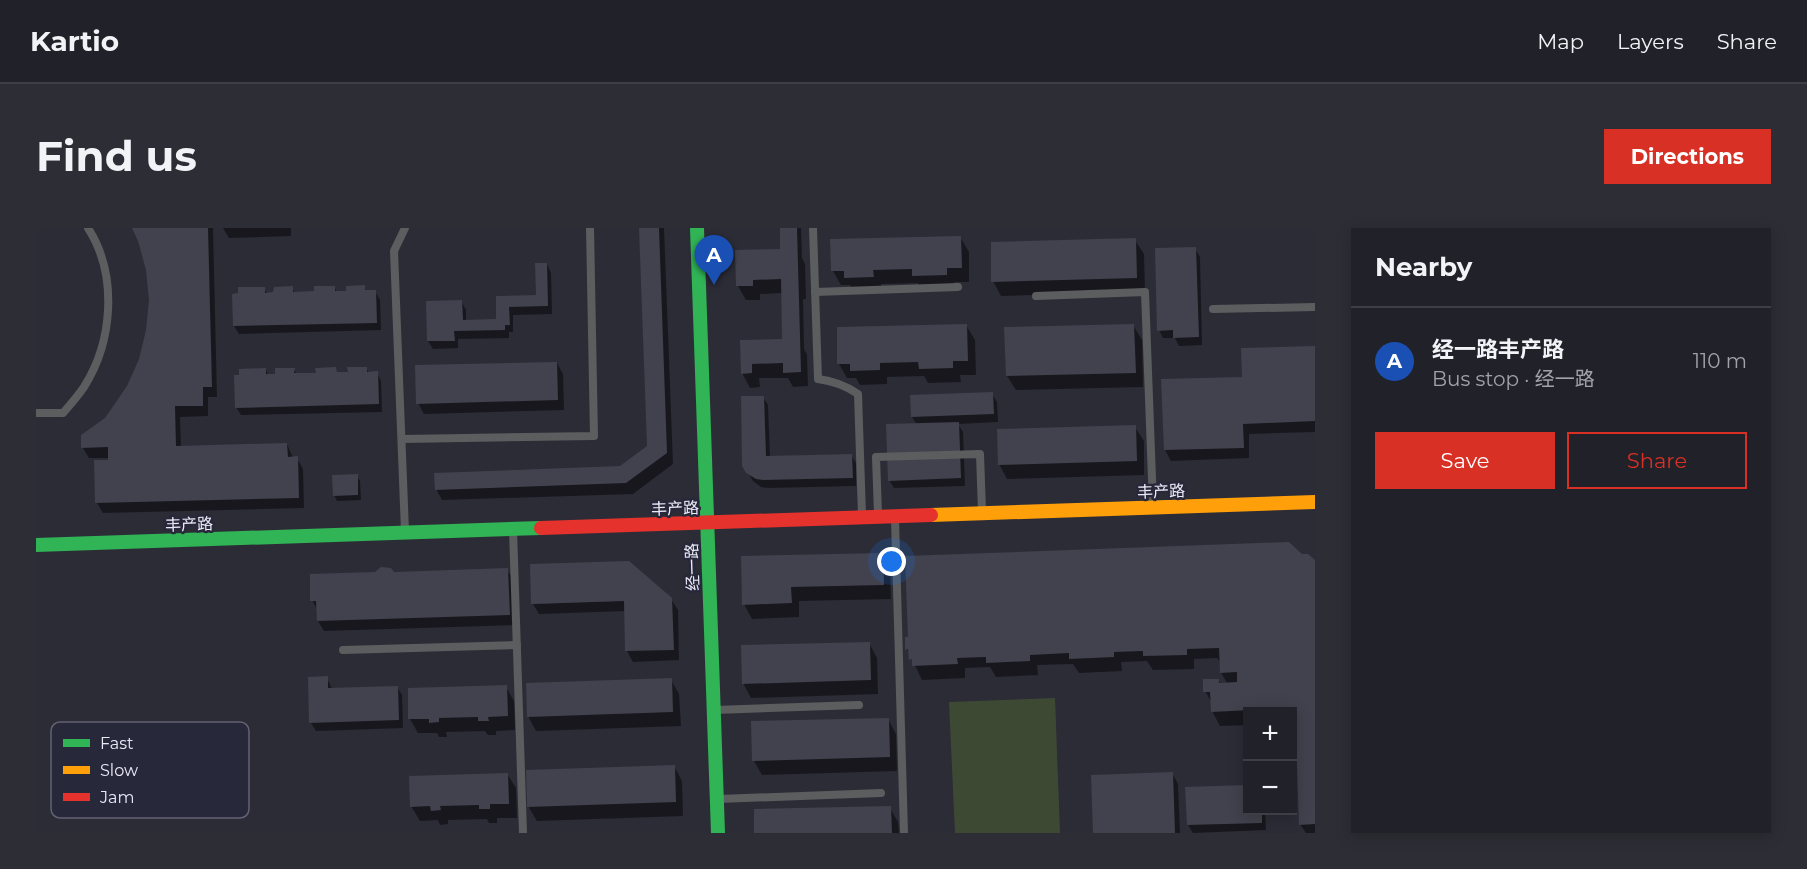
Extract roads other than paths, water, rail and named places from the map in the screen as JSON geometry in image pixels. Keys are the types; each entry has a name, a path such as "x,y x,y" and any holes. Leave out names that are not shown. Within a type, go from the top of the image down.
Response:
{"street":[{"name":"经一路","path":"697,228 718,833"},
{"name":"丰产路","path":"36,545 1315,502"}],"lane":[{"path":"36,413 63,413 84,388 98,359 107,328 108,297 104,265 88,228"},
{"path":"405,228 394,251 405,533"},
{"path":"402,439 594,436 590,228"},
{"path":"813,228 818,379 834,381 858,394 862,518"},
{"path":"815,292 958,286"},
{"path":"1036,296 1145,292 1153,508"},
{"path":"1212,309 1315,307"},
{"path":"879,518 876,457 888,456 980,454 982,514"},
{"path":"895,517 904,833"},
{"path":"513,530 522,833"},
{"path":"343,650 517,645"},
{"path":"714,710 859,705"},
{"path":"717,799 881,793"}],"place":[{"name":"经一路丰产路","path":"714,285"}]}
